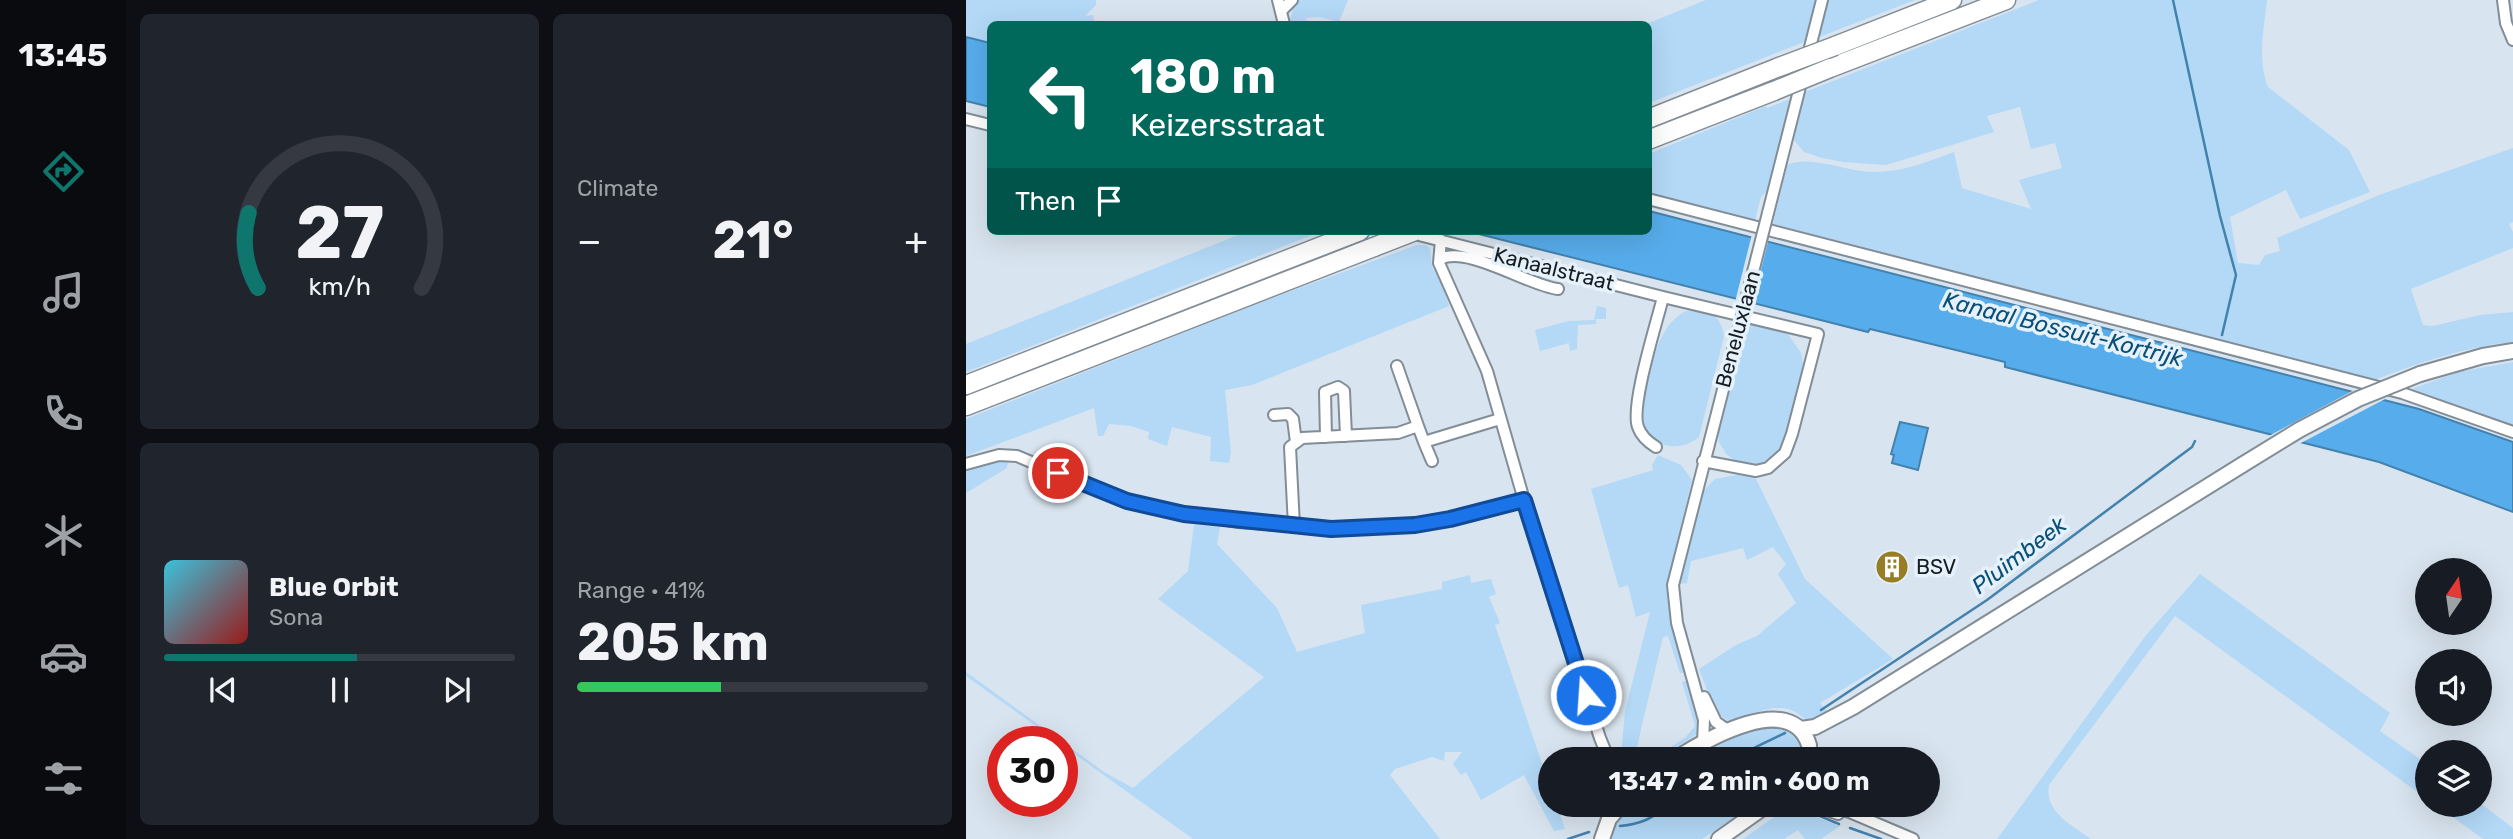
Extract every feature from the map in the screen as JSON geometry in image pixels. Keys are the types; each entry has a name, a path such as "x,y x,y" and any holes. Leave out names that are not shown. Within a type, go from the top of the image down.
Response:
{"highway":[{"path":"1652,117 1952,0"},
{"path":"1652,138 2006,0"},
{"path":"966,386 1349,235"},
{"path":"966,407 1405,235"}],"main road":[{"path":"1801,729 1815,727 1853,707 2299,430 2358,399 2420,374 2483,356 2513,351"},
{"path":"1811,747 1818,733 1853,707"},
{"path":"1695,747 1729,731 1779,719 1794,723 1801,729 1806,747"},
{"path":"1602,839 1610,817"},
{"path":"1719,839 1750,817"}],"street":[{"path":"1280,5 1292,0"},
{"name":"Beneluxlaan","path":"1703,742 1704,720 1677,623 1673,585 1822,0"},
{"path":"2503,0 2506,23 2513,40"},
{"path":"966,119 987,124"},
{"path":"1652,200 2402,393 2513,432"},
{"name":"Kanaalstraat","path":"1421,235 1818,334 1785,453 1768,468 1756,471 1703,461"},
{"path":"1441,240 1439,264 1487,371 1524,500 1604,747"},
{"path":"1440,259 1444,256 1474,259 1558,289"},
{"path":"1656,447 1642,436 1636,425 1638,397 1663,297"},
{"path":"1398,366 1433,461"},
{"path":"1326,437 1325,392 1338,387 1344,391 1346,436"},
{"path":"1274,415 1288,414 1293,419 1296,442"},
{"path":"1424,442 1500,419"},
{"path":"1294,526 1290,447 1301,438 1398,433 1419,426"},
{"path":"966,464 999,454 1017,456 1105,493 1140,504 1184,514 1331,529 1415,525 1524,500"},
{"name":"Beneluxlaan","path":"1688,659 1713,717 1729,731"},
{"path":"1852,817 1885,827"},
{"path":"1861,817 1913,839"}],"shaded area":[{"path":"966,0 1096,0 1096,5 1085,16 1093,15 1094,21 987,21 987,42 966,37"},
{"path":"1295,0 1348,0 1339,21 1319,17 1306,18 1307,21 1290,21"},
{"path":"1706,0 1817,0 1804,42 1652,102 1652,22"},
{"path":"1827,0 1915,0 1819,37"},
{"path":"2039,0 2267,0 2262,55 2268,87 2349,150 2370,192 2300,219 2286,190 2230,217 2238,263 2259,265 2265,255 2280,251 2277,238 2379,195 2513,148 2513,222 2509,224 2513,232 2513,248 2411,289 2423,325 2433,326 2480,315 2513,312 2513,342 2441,357 2372,381 1772,228 1787,165 1807,161 1885,172 1915,166 1954,152 1962,188 2031,209 2019,180 2062,168 2055,143 2031,149 2020,107 1987,116 1994,132 1886,165 1822,158 1804,152 1793,139 1805,92"},
{"path":"1790,99 1767,191 1761,197 1754,224 1652,198 1652,153 1766,106 1767,108"},
{"path":"1238,235 1312,235 966,372 966,344"},
{"path":"1417,245 1430,248 1432,267 1445,290 1449,306 1252,385 1225,390 1231,452 1229,463 1210,461 1211,437 1172,427 1167,446 1148,439 1149,432 1131,426 1109,424 1103,436 1098,436 1094,408 966,456 966,419 1264,301"},
{"path":"1597,306 1606,308 1606,319 1596,319 1596,324 1578,325 1577,349 1570,351 1569,343 1540,351 1535,330 1569,321 1594,320"},
{"path":"1686,311 1712,314 1719,322 1724,336 1699,437 1679,446 1669,446 1660,443 1646,429 1643,407 1660,340 1675,318"},
{"path":"1748,322 1788,334 1801,353 1803,365 1782,447 1767,462 1750,466 1740,464 1726,454 1719,442 1718,429 1740,335 1745,336"},
{"path":"2513,362 2513,430 2404,392 2458,372"},
{"path":"1658,455 1681,465 1692,480 1668,580 1671,621 1686,672 1680,673 1668,636 1663,637 1637,747 1622,747 1625,712 1650,612 1636,617 1628,585 1619,588 1591,489 1653,470 1652,465"},
{"path":"995,460 1008,461 1007,468 966,493 966,468"},
{"path":"1737,475 1755,477 1805,579 1893,659 1820,703 1828,712 1812,719 1804,718 1790,710 1775,708 1728,721 1715,711 1699,669 1736,645 1757,636 1796,603 1778,574 1786,564 1773,547 1747,560 1743,548 1691,561 1687,583 1679,584 1701,493 1715,479"},
{"path":"1194,525 1220,527 1217,544 1277,608 1297,652 1365,633 1361,605 1442,589 1442,582 1470,575 1471,583 1491,579 1496,594 1489,597 1500,623 1495,625 1538,752 1538,801 1524,775 1481,800 1466,772 1461,775 1453,764 1462,752 1445,752 1444,761 1432,757 1395,769 1390,775 1440,839 1193,839 1078,756 1078,753 1133,788 1264,677 1158,599 1188,571"},
{"path":"2200,574 2390,713 2380,731 2415,756 2415,790 2175,616 2049,785 2051,803 2055,810 2091,839 1997,839 2147,634"},
{"path":"966,672 1041,726 1036,726 966,676"},
{"path":"1689,680 1702,723 1697,734 1677,747 1671,747 1686,737 1695,726 1682,682"},
{"path":"1784,727 1794,733 1800,747 1715,747 1742,734"},
{"path":"2492,812 2513,828 2513,839 2483,839 2453,817 2492,817"},
{"path":"1546,817 1561,817 1565,829 1554,831"},
{"path":"1622,817 1736,817 1702,839 1610,839 1613,828"},
{"path":"1774,817 1816,817 1840,826 1821,839 1805,839 1798,830 1784,839 1743,839"}],"water":[{"path":"966,37 987,42 987,106 966,101"},
{"name":"Kanaal Bossuit-Kortrijk","path":"1652,212 2419,409 2513,442 2513,512 2379,462 2005,367 2005,362 1870,329 1868,332 1483,235 1652,235"},
{"path":"1900,422 1928,428 1918,470 1892,463 1894,455 1891,454"}],"pier":[{"path":"1752,234 1769,238 1752,306 1735,302"},
{"path":"2356,389 2389,397 2297,445 2267,437"}],"waterway":[{"name":"Pluimbeek","path":"2173,0 2220,216 2236,275 2222,335"},
{"name":"Pluimbeek","path":"1821,710 1987,600 2192,447 2195,441"},
{"name":"Pluimbeek","path":"1756,747 1785,733"},
{"name":"Pluimbeek","path":"1620,826 1652,817"},
{"path":"1822,817 1839,824"},
{"path":"1850,828 1881,839"},
{"name":"Pluimbeek","path":"1568,839 1589,832"}],"place":[{"name":"BSV","path":"1892,567"}],"route":[{"path":"1058,473 1127,501 1184,514 1239,522 1331,529 1415,525 1524,500 1586,695"}]}
